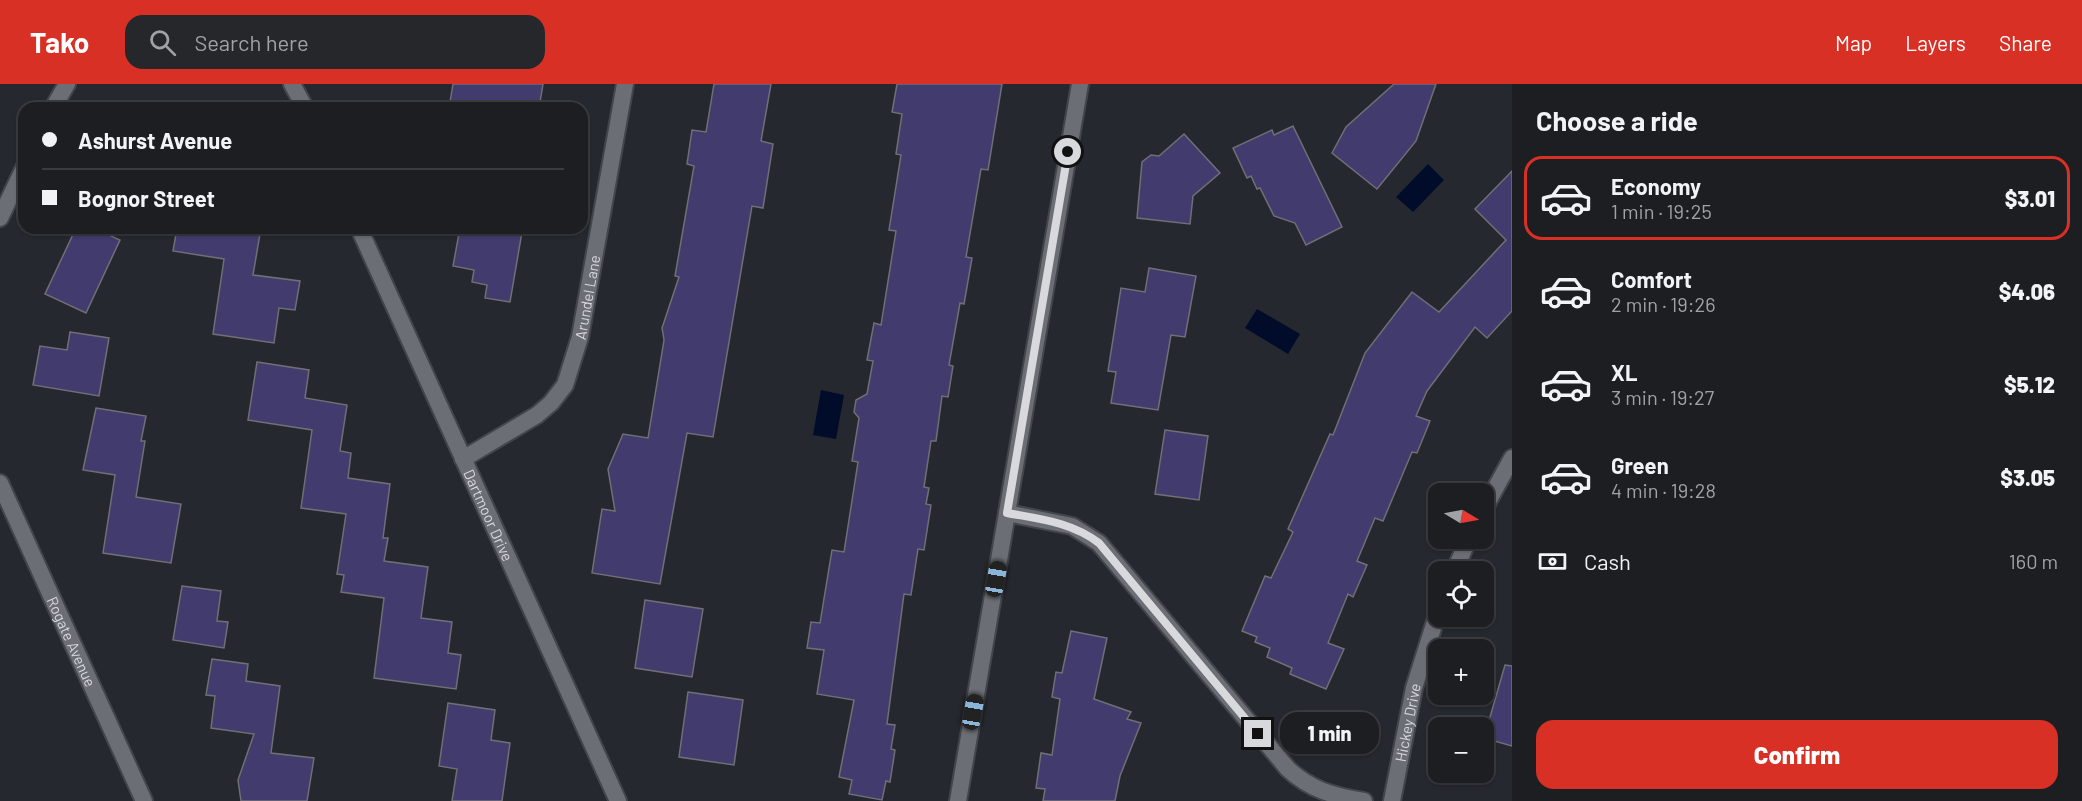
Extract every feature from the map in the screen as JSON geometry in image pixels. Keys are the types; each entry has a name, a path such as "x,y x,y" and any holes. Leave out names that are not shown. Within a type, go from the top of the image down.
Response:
{"street":[{"path":"56,102 67,84"},
{"path":"292,84 302,102"},
{"name":"Arundel Lane","path":"463,459 537,415 551,403 565,385 580,337 625,84"},
{"path":"958,801 1080,84"},
{"path":"0,218 18,180"},
{"name":"Dartmoor Drive","path":"362,234 618,801"},
{"path":"1494,491 1512,458"},
{"name":"Rogate Avenue","path":"0,483 144,801"},
{"path":"1007,513 1072,526 1099,543 1288,769 1303,783 1319,791 1364,801"},
{"name":"Hickey Drive","path":"1392,801 1414,688 1433,627"}],"water":[{"path":"1428,164 1444,180 1413,212 1396,197"},
{"path":"1257,309 1300,334 1288,354 1245,328"},
{"path":"821,390 844,395 836,439 813,435"}],"building":[{"path":"453,84 543,84 540,102 450,102"},
{"path":"714,84 771,84 761,141 773,144 763,208 752,206 713,437 687,433 660,584 592,573 602,509 615,511 608,469 623,434 648,438 664,340 662,328 679,277 675,276 694,166 687,164 692,130 706,132"},
{"path":"897,84 1002,84 988,170 981,169 966,257 972,258 964,304 960,303 949,365 953,366 948,397 942,396 936,441 931,441 924,487 929,488 926,504 931,505 924,550 918,549 911,595 904,594 887,724 895,725 891,749 895,750 890,782 886,781 882,800 849,794 852,780 839,777 854,700 817,694 824,650 807,648 811,622 820,623 832,550 844,552 858,462 852,461 859,418 854,412 856,400 867,394 873,361 867,360 874,323 881,325 896,231 889,230 901,155 896,154 902,114 892,112"},
{"path":"1394,84 1436,84 1416,141 1377,189 1332,153 1346,127"},
{"path":"1293,126 1342,227 1306,245 1295,223 1274,216 1260,188 1257,189 1251,176 1247,178 1233,148 1272,130 1274,135"},
{"path":"1184,134 1220,173 1193,196 1190,224 1137,218 1142,162 1151,155 1159,156"},
{"path":"1512,171 1512,311 1487,338 1475,327 1427,391 1416,416 1430,421 1417,453 1412,452 1383,521 1375,518 1357,561 1367,565 1353,597 1348,594 1328,643 1344,649 1326,689 1290,674 1292,668 1267,657 1270,648 1255,642 1257,637 1242,631 1265,576 1271,578 1293,532 1288,529 1330,434 1333,435 1365,353 1412,292 1439,312 1506,240 1475,209"},
{"path":"73,234 107,234 120,240 86,313 45,294"},
{"path":"176,234 260,234 253,275 300,281 295,310 279,308 274,343 213,334 224,259 173,251"},
{"path":"459,234 522,234 510,302 485,298 487,285 472,282 474,270 453,266"},
{"path":"1149,268 1196,276 1185,337 1171,335 1158,410 1111,403 1116,372 1108,371 1121,288 1145,292"},
{"path":"70,332 109,338 99,396 33,385 40,346 67,350"},
{"path":"257,362 309,370 305,398 347,405 340,451 351,453 348,478 390,484 383,538 388,538 384,561 428,567 421,618 452,622 448,653 461,655 456,689 374,678 384,598 341,592 344,575 337,574 346,514 301,508 312,430 248,420"},
{"path":"96,408 146,416 141,441 145,441 136,497 181,504 171,563 103,553 115,475 83,470"},
{"path":"1165,430 1208,436 1199,500 1155,494"},
{"path":"182,586 221,591 217,621 228,622 224,648 173,640"},
{"path":"645,600 703,609 692,677 635,668"},
{"path":"1071,631 1107,638 1094,699 1131,712 1127,719 1141,723 1120,776 1115,801 1043,801 1045,789 1036,788 1041,753 1052,755 1060,699 1052,697 1056,672 1062,673"},
{"path":"212,659 248,664 246,681 280,686 271,753 314,758 307,801 241,801 238,780 254,734 211,728 215,696 206,695"},
{"path":"1505,665 1512,666 1512,746 1494,741 1494,717 1490,717"},
{"path":"688,692 743,700 734,765 679,757"},
{"path":"448,703 495,710 491,740 510,743 502,801 452,801 457,769 439,766"}],"route":[{"path":"1068,152 1007,513 1072,526 1099,543 1258,734"}]}
